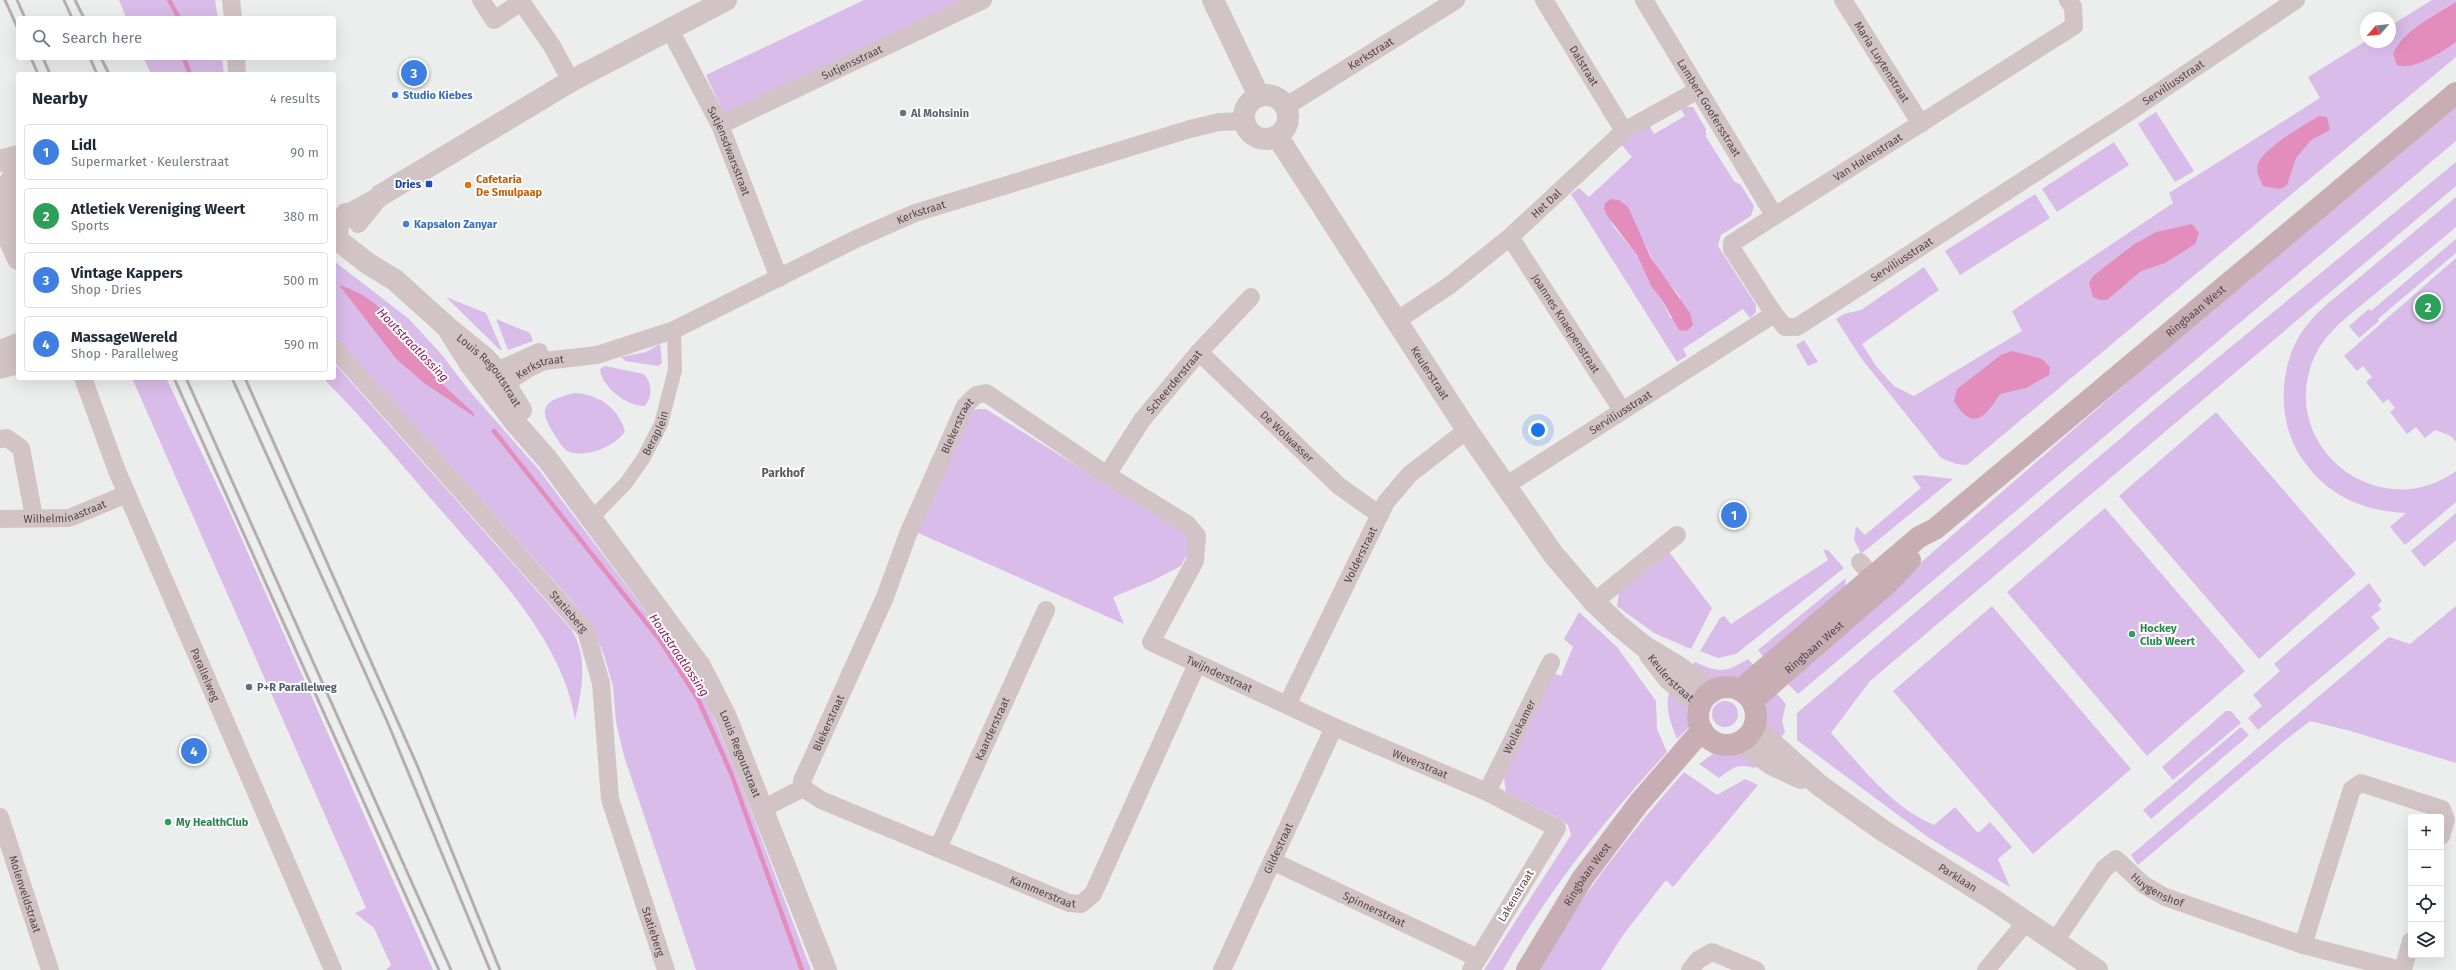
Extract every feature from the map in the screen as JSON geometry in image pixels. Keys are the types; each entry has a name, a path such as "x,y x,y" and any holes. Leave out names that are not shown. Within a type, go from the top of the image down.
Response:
{"main road":[{"name":"Ringbaan West","path":"1746,696 1865,577 1919,537 1935,529 2456,93"},
{"path":"1729,688 1746,696 1756,714 1747,735 1727,746 1708,736 1698,718 1706,699 1729,688"},
{"name":"Ringbaan West","path":"1527,970 1582,879 1639,803 1656,785 1679,753 1708,736"}],"street":[{"path":"231,0 233,16"},
{"path":"481,0 494,20 521,1 571,81"},
{"path":"342,227 381,195 571,81 669,28 726,0"},
{"name":"Sutjensstraat","path":"720,125 983,0"},
{"path":"1213,0 1259,96"},
{"name":"Kerkstraat","path":"1285,107 1456,0"},
{"name":"Dalstraat","path":"1544,0 1624,131"},
{"name":"Lambert Goofersstraat","path":"1644,0 1774,216"},
{"name":"Maria Luytenstraat","path":"1843,0 1921,124"},
{"name":"Serviliusstraat","path":"1505,486 1774,314 1785,327 1798,327 2119,118 2296,0"},
{"name":"Van Halenstraat","path":"1774,314 1732,249 1732,243 2074,26 2074,2"},
{"name":"Sutjensdwarsstraat","path":"669,28 720,125 779,278"},
{"path":"236,60 237,72"},
{"name":"Het Dal","path":"1396,321 1450,285 1510,237 1624,131 1698,90"},
{"path":"1259,96 1274,97 1285,107 1288,121 1284,129 1277,136 1267,139 1257,137 1249,130 1244,121 1248,104 1259,96"},
{"name":"Kerkstraat","path":"497,381 544,361 597,355 613,348 674,330 914,213 1190,129 1219,122 1244,121"},
{"name":"Keulerstraat","path":"1277,136 1467,430 1553,554 1594,602 1645,647 1680,668 1706,699"},
{"path":"16,159 7,170 6,195 7,204 16,223"},
{"path":"0,219 16,255"},
{"name":"Louis Regoutstraat","path":"342,227 374,255 395,280 447,327 470,364 497,381 518,426 548,460 592,518 700,666 726,717 826,970"},
{"name":"Joannes Knaepenstraat","path":"1510,237 1622,410"},
{"name":"Scheerderstraat","path":"1107,475 1142,420 1199,352 1251,296"},
{"name":"Beraplein","path":"592,518 626,483 643,459 661,424 675,370 674,330"},
{"path":"0,351 16,345"},
{"name":"Statieberg","path":"336,350 586,631 601,683 610,799 666,970"},
{"name":"De Wolwasser","path":"1199,352 1339,486 1380,515"},
{"path":"0,368 16,364"},
{"name":"Parallelweg","path":"84,380 127,494 333,970"},
{"name":"Blekerstraat","path":"803,788 802,781 885,597 908,534 965,406 976,395 986,393 1107,475 1187,524 1197,536 1195,561 1151,642"},
{"name":"Volderstraat","path":"1287,706 1386,502 1410,474 1467,430"},
{"path":"0,439 7,438 21,448 34,517"},
{"name":"Wilhelminastraat","path":"0,520 34,517 44,520 69,518 127,494"},
{"path":"1594,602 1677,535"},
{"name":"Kaarderstraat","path":"938,848 1046,610"},
{"name":"Twijnderstraat","path":"1151,642 1287,706"},
{"name":"Wollekamer","path":"1488,792 1551,662"},
{"name":"Kammerstraat","path":"803,788 821,800 1069,903 1081,904 1093,894 1197,664"},
{"name":"Weverstraat","path":"1287,706 1488,792 1552,824"},
{"name":"Gildestraat","path":"1222,970 1334,727"},
{"name":"Parklaan","path":"1747,735 1778,768 1819,785 1886,832 2026,922 2097,970"},
{"path":"2302,945 2352,789 2361,783 2442,809 2444,814"},
{"path":"762,809 803,788"},
{"path":"2444,814 2446,820 2444,826"},
{"name":"Molenveldstraat","path":"0,817 50,970"},
{"name":"Lakenstraat","path":"1474,964 1557,828 1552,824"},
{"name":"Huygenshof","path":"2055,941 2104,869 2116,859 2144,884 2165,897 2302,945 2402,970 2408,951"},
{"name":"Spinnerstraat","path":"1272,861 1474,964"},
{"path":"1986,970 2026,922"},
{"path":"1690,970 1698,960 1712,952 1756,970"}],"shaded area":[{"path":"119,0 215,0 218,16 125,16"},
{"path":"864,0 966,0 724,114 706,75"},
{"path":"2432,0 2456,0 2456,57 1967,465 1956,464 1941,458 1861,358 1836,319 1844,314 1861,310 1924,267 1939,290 1862,344 1876,366 1894,386 1914,396 2022,331 2012,311 2173,203 2169,193 2320,98 2308,77 2360,45 2360,48 2396,48 2396,22"},
{"path":"2456,2 2456,42 2427,60 2411,65 2397,65 2393,54 2405,37 2412,30"},
{"path":"145,60 222,60 224,72 150,72"},
{"path":"1679,106 1693,107 1706,129 1706,137 1734,181 1741,185 1754,206 1751,216 1721,235 1718,246 1756,305 1756,312 1750,318 1743,309 1683,349 1687,356 1677,362 1571,194 1579,188 1589,197 1632,157 1621,144 1649,125 1654,134 1685,116","holes":["1604,209 1644,242 1657,268 1680,297 1671,319 1662,300 1651,286 1637,255 1614,227"]},
{"path":"2456,107 2456,141 1798,694 1785,681 2167,348"},
{"path":"2156,112 2194,171 2175,182 2138,124"},
{"path":"2319,116 2327,117 2330,130 2311,140 2296,158 2287,185 2280,189 2263,186 2257,168 2263,156 2277,143"},
{"path":"2114,142 2129,165 2057,212 2042,189"},
{"path":"2456,162 2456,186 1870,681 1831,733 1890,797 1918,817 1934,825 1955,807 1978,833 1990,822 2012,847 1998,859 2010,887 1929,838 1797,740 1797,713 2154,410"},
{"path":"2035,194 2050,218 1960,275 1945,251"},
{"path":"2456,197 2456,227 2343,320 2320,347 2314,358 2306,390 2309,421 2322,447 2342,468 2367,483 2396,489 2426,486 2456,471 2456,502 2405,545 2390,527 2406,513 2375,509 2348,499 2335,492 2324,483 2313,473 2303,460 2288,430 2285,414 2285,380 2288,363 2293,348 2301,333 2314,317"},
{"path":"1611,199 1619,200 1628,207 1651,258 1690,313 1693,325 1687,331 1679,330 1662,300 1651,286 1637,255 1608,217 1604,209 1605,203"},
{"path":"2192,224 2199,233 2195,244 2165,263 2141,271 2107,300 2100,300 2093,297 2089,283 2093,276 2133,245 2156,232"},
{"path":"2456,239 2456,253 2378,319 2379,321 2359,338 2349,326 2369,309 2371,311"},
{"path":"2456,258 2456,442 2451,436 2435,430 2425,438 2416,427 2407,434 2390,412 2395,408 2388,399 2383,403 2366,382 2372,377 2363,366 2357,371 2344,356"},
{"path":"336,263 409,319 442,355 468,389 539,470 665,637 704,695 736,772 811,970 696,970 624,756 616,722 613,686 604,655 592,626 573,602 336,338","holes":["340,286 392,318 426,366 443,386 473,412 474,416 425,384 396,359"]},
{"path":"339,285 355,291 380,308 390,318 432,373 449,391 473,412 475,417 425,384 396,359"},
{"path":"446,297 486,313 502,350 500,350"},
{"path":"496,319 530,333 533,341 508,350"},
{"path":"1804,340 1818,362 1808,366 1796,345"},
{"path":"660,344 662,363 658,366 625,361 621,357 646,352"},
{"path":"2012,351 2042,359 2050,367 2049,375 2026,388 2000,394 1990,409 1979,418 1973,419 1967,416 1961,411 1954,401 1957,389 2001,355"},
{"path":"336,365 571,629 577,640 582,662 582,685 575,720 568,690 556,661 522,606 370,428 326,381 336,380"},
{"path":"605,366 644,374 650,385 650,394 648,402 645,406 631,403 616,395 610,389 605,383 600,369"},
{"path":"133,380 167,380 227,506 433,970 386,970 391,965 374,928 355,913 366,908"},
{"path":"574,393 591,396 606,403 622,423 625,431 621,436 608,446 592,452 577,453 570,452 565,449 549,425 545,411 546,406 550,402"},
{"path":"986,409 1188,535 1191,546 1181,566 1152,581 1113,597 1124,624 916,532 965,423 973,410"},
{"path":"2216,412 2356,574 2259,659 2119,496"},
{"path":"1921,475 1953,479 1861,554 1854,539 1856,526 1865,535 1921,488 1912,476"},
{"path":"2105,508 2245,671 2147,756 2007,592"},
{"path":"2456,513 2456,540 2424,567 2411,551"},
{"path":"1823,549 1829,551 1844,568 1736,654 1718,658 1700,651 1720,618 1724,616 1731,624 1828,560"},
{"path":"1669,552 1712,608 1691,649 1654,633 1617,606 1619,593"},
{"path":"1846,578 1844,594 1764,658 1758,650"},
{"path":"2369,583 2382,601 2378,605 2381,609 2371,617 2380,628 2258,730 2248,718 2262,706 2253,695 2280,671 2274,664"},
{"path":"1992,606 2131,769 2033,854 1893,691"},
{"path":"2456,606 2456,763 2347,730 2310,721 2283,742 2138,865 2131,855 2389,637 2410,644"},
{"path":"1579,612 1617,647 1656,701 1657,729 1667,752 1600,829 1579,856 1539,912 1503,970 1484,970 1571,835 1568,825 1558,818 1506,792 1504,778 1551,672 1561,676 1573,647 1564,639"},
{"path":"1748,659 1754,666 1745,673 1730,680 1715,681 1690,668 1695,662 1716,670 1722,670 1733,667"},
{"path":"1671,689 1686,704 1689,727 1677,739 1670,721 1668,707"},
{"path":"1776,693 1786,704 1782,721 1785,732 1779,741 1770,732 1765,719 1766,701"},
{"path":"1725,701 1734,705 1738,714 1734,723 1725,727 1716,723 1712,714 1716,705"},
{"path":"2226,711 2231,711 2241,723 2173,780 2162,767"},
{"path":"2241,727 2249,735 2151,819 2143,810"},
{"path":"1733,751 1745,754 1759,762 1754,768 1743,766 1735,767 1719,778 1699,764 1714,753"},
{"path":"1684,772 1717,795 1745,779 1758,785 1673,887 1666,880 1623,935 1601,970 1537,970 1587,892 1624,843"}],"waterway":[{"name":"Houtstraatlossing","path":"169,0 178,16"},
{"name":"Houtstraatlossing","path":"185,60 189,72"},
{"name":"Houtstraatlossing","path":"494,431 660,640 698,699 731,773 802,970"}],"railway":[{"path":"5,0 16,25"},
{"path":"17,0 24,16"},
{"path":"64,0 71,16"},
{"path":"75,0 83,16"},
{"path":"32,60 37,72"},
{"path":"44,60 49,72"},
{"path":"91,60 96,72"},
{"path":"102,60 108,72"},
{"path":"175,380 439,970"},
{"path":"187,380 451,970"},
{"path":"233,380 387,721 490,970"},
{"path":"246,380 417,765 500,970"}],"place":[{"name":"Vintage Kappers","path":"414,73"},
{"name":"Studio Kiebes","path":"395,95"},
{"name":"Al Mohsinin","path":"903,113"},
{"name":"Dries","path":"429,184"},
{"name":"Cafetaria De Smulpaap","path":"468,185"},
{"name":"Kapsalon Zanyar","path":"406,224"},
{"name":"Atletiek Vereniging Weert","path":"2428,307"},
{"name":"Lidl","path":"1734,515"},
{"name":"Hockey Club Weert","path":"2132,634"},
{"name":"P+R Parallelweg","path":"249,687"},
{"name":"MassageWereld","path":"194,751"},
{"name":"My HealthClub","path":"168,822"}],"district":[{"name":"Parkhof","path":"783,473"}]}
